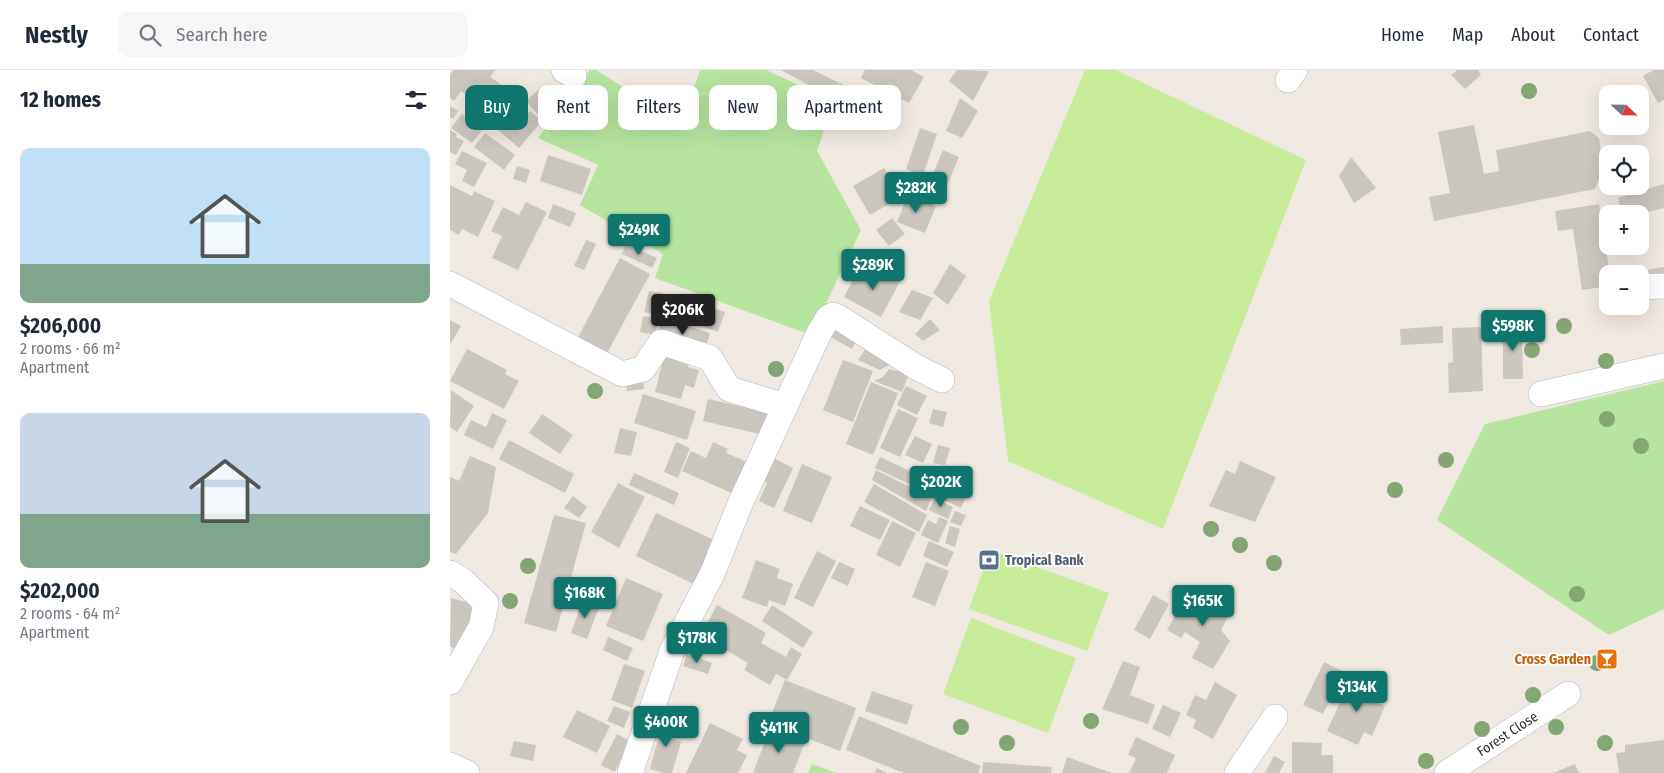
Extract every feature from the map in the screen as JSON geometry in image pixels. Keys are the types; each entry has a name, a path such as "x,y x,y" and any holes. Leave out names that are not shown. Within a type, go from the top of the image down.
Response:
{"street":[{"path":"450,284 622,374 643,369 661,342 710,358 728,390 786,406"},
{"path":"1649,287 1664,286"},
{"path":"630,773 672,651 713,572 740,504 819,333 828,318 833,315 838,317 916,367 942,380"},
{"path":"1541,394 1664,366"},
{"path":"450,573 463,581 486,602 481,627 450,682"},
{"name":"Forest Close","path":"1447,773 1568,694"},
{"path":"1237,773 1275,717"},
{"path":"450,765 467,773"}],"green space":[{"path":"590,70 596,70 620,85 618,85 618,130 699,130 699,85 695,85 700,70 766,70 799,85 787,85 787,130 824,130 817,151 861,230 811,335 655,278 663,254 580,205 598,165 538,138 544,130 608,130 608,85 579,85"},
{"path":"1085,70 1116,70 1306,160 1163,529 1008,461 989,301"},
{"path":"1664,381 1664,609 1609,635 1437,520 1485,424"},
{"path":"990,550 1109,593 1087,651 969,609"},
{"path":"971,618 1076,658 1048,733 943,694"},
{"path":"812,764 836,773 808,773"}],"building":[{"path":"453,70 495,70 490,77 502,85 465,85 465,94 461,91 454,101 450,98 450,75"},
{"path":"781,70 813,70 844,85 808,85"},
{"path":"865,70 911,70 924,77 909,103 901,99 901,85 874,85 861,78"},
{"path":"957,70 989,71 973,101 949,81"},
{"path":"1457,70 1478,70 1481,75 1465,89 1451,75"},
{"path":"1653,70 1664,70 1664,100 1658,103 1643,76"},
{"path":"538,90 538,114 528,103 528,99"},
{"path":"960,98 978,111 962,138 946,131"},
{"path":"450,106 458,111 453,119 450,117"},
{"path":"530,111 538,118 538,126 519,148 498,130 528,130 528,114"},
{"path":"462,114 465,116 465,130 482,130 472,143 451,128"},
{"path":"1474,125 1484,174 1499,171 1496,150 1590,131 1599,138 1599,178 1595,189 1434,221 1429,197 1450,193 1438,132"},
{"path":"920,128 937,134 923,175 906,169"},
{"path":"450,130 457,134 456,137 464,141 456,155 450,152"},
{"path":"485,133 515,155 504,170 474,147"},
{"path":"943,150 959,157 940,202 924,195"},
{"path":"462,151 487,163 474,187 462,181 467,170 455,164"},
{"path":"548,155 591,169 582,195 540,181"},
{"path":"1351,157 1376,188 1354,203 1339,176"},
{"path":"517,166 530,170 526,183 513,179"},
{"path":"884,168 901,197 870,215 853,186"},
{"path":"1664,184 1664,208 1649,212 1649,205 1620,205 1618,198 1628,195 1649,195 1649,189"},
{"path":"450,185 472,196 474,191 495,201 478,237 462,229 459,235 450,230"},
{"path":"908,194 936,206 925,233 897,222"},
{"path":"526,202 547,212 518,270 492,258 502,236 491,231 503,207 519,215"},
{"path":"553,204 576,213 570,227 548,218"},
{"path":"1599,204 1599,255 1607,255 1609,265 1599,265 1599,287 1582,290 1573,229 1558,231 1555,211"},
{"path":"892,218 905,234 889,246 876,230"},
{"path":"586,240 596,244 584,270 574,266"},
{"path":"626,244 657,258 652,268 622,254"},
{"path":"620,258 650,274 606,355 577,339"},
{"path":"950,264 966,276 948,305 933,293"},
{"path":"874,265 901,280 881,317 844,297 855,276 865,281"},
{"path":"1664,267 1664,282 1649,284 1649,269"},
{"path":"912,290 933,298 920,320 899,312"},
{"path":"649,291 663,293 659,315 644,312"},
{"path":"691,300 725,312 718,332 684,320"},
{"path":"665,301 685,309 680,323 660,315"},
{"path":"643,316 659,319 655,335 640,332"},
{"path":"663,318 710,333 704,353 656,338"},
{"path":"930,319 940,330 923,341 915,334"},
{"path":"1541,319 1542,338 1527,339 1526,320"},
{"path":"450,320 461,326 451,343 450,342"},
{"path":"836,322 859,336 852,349 829,336"},
{"path":"1522,325 1523,379 1503,379 1503,326"},
{"path":"1443,326 1443,343 1401,345 1400,329"},
{"path":"1481,327 1483,391 1449,393 1448,363 1453,362 1452,328"},
{"path":"868,345 896,361 880,370 858,360"},
{"path":"666,348 691,355 688,367 699,370 694,388 685,385 681,399 655,392"},
{"path":"467,349 507,370 505,374 519,381 504,409 450,381"},
{"path":"843,360 873,371 853,422 823,410"},
{"path":"889,369 909,374 902,392 874,381 883,377"},
{"path":"643,379 644,389 627,391 626,380"},
{"path":"871,382 898,393 873,455 846,444"},
{"path":"906,386 927,396 917,415 897,405"},
{"path":"451,390 474,406 457,432 450,427"},
{"path":"643,394 696,411 687,440 634,423"},
{"path":"708,399 769,413 764,435 703,421"},
{"path":"898,409 918,418 900,457 880,448"},
{"path":"933,409 947,412 943,427 929,423"},
{"path":"492,413 507,420 493,449 464,435 471,420 486,427"},
{"path":"542,414 573,435 560,454 529,433"},
{"path":"620,428 637,432 631,456 614,453"},
{"path":"915,436 932,444 923,463 905,455"},
{"path":"509,440 574,474 565,493 499,459"},
{"path":"676,442 690,448 678,478 664,472"},
{"path":"713,442 728,449 726,453 750,463 736,495 682,471 691,451 706,458"},
{"path":"938,445 950,448 945,465 933,463"},
{"path":"470,456 496,467 488,513 456,554 450,552 450,477 459,481"},
{"path":"771,457 793,468 774,508 759,501 767,483 760,480"},
{"path":"880,457 966,497 961,508 875,468"},
{"path":"1240,461 1276,477 1255,522 1209,506 1226,470 1235,474"},
{"path":"802,464 832,477 812,523 783,511"},
{"path":"876,470 932,498 926,511 872,480"},
{"path":"634,473 679,493 674,505 629,485"},
{"path":"618,483 645,497 619,548 591,532"},
{"path":"874,484 927,515 919,532 864,502"},
{"path":"573,496 587,507 579,518 564,508"},
{"path":"934,498 953,507 948,519 929,510"},
{"path":"860,506 890,520 880,540 850,526"},
{"path":"955,511 966,515 961,526 950,522"},
{"path":"656,513 723,544 702,588 636,556"},
{"path":"554,515 586,523 556,632 524,623"},
{"path":"939,517 948,521 938,543 921,535 928,520 936,524"},
{"path":"892,521 916,533 900,567 876,555"},
{"path":"950,526 960,529 955,547 945,543"},
{"path":"929,541 954,552 947,567 923,556"},
{"path":"817,551 836,561 813,607 794,598"},
{"path":"756,560 780,569 777,578 793,584 785,606 769,600 767,607 742,598"},
{"path":"839,562 855,569 848,586 831,578"},
{"path":"926,562 949,571 935,606 912,597"},
{"path":"626,578 663,594 643,641 606,626"},
{"path":"1188,593 1204,603 1209,595 1226,603 1223,610 1230,613 1221,630 1230,641 1213,669 1192,658 1200,642 1185,632 1181,638 1167,630"},
{"path":"1153,595 1169,604 1150,639 1134,630"},
{"path":"451,598 469,603 479,624 462,653 450,646"},
{"path":"583,599 600,605 587,639 571,633"},
{"path":"717,605 766,633 761,643 786,657 791,647 802,654 787,680 776,674 770,685 744,670 748,663 701,635"},
{"path":"772,605 813,632 803,648 762,621"},
{"path":"608,637 633,648 627,661 603,650"},
{"path":"687,654 712,663 708,674 683,666"},
{"path":"1123,661 1140,667 1130,695 1155,705 1148,724 1102,709"},
{"path":"1324,662 1344,672 1323,714 1303,705"},
{"path":"624,664 645,671 632,708 611,700"},
{"path":"785,680 856,708 840,751 768,723"},
{"path":"1350,680 1380,693 1376,702 1385,706 1372,736 1364,732 1358,745 1327,731"},
{"path":"1215,682 1237,695 1213,739 1193,728 1196,720 1186,715 1195,695 1206,700"},
{"path":"872,691 913,705 907,725 865,711"},
{"path":"1163,705 1181,713 1170,737 1152,729"},
{"path":"614,706 630,712 624,728 607,721"},
{"path":"577,710 610,726 597,753 563,737"},
{"path":"664,716 677,719 672,739 681,742 672,773 650,769"},
{"path":"859,716 981,766 978,773 904,773 846,750"},
{"path":"710,723 743,739 737,750 747,755 738,773 686,773"},
{"path":"770,728 805,742 793,773 753,773"},
{"path":"617,734 630,741 615,772 601,765"},
{"path":"1136,737 1175,755 1167,773 1129,773 1136,758 1128,755"},
{"path":"1664,740 1664,773 1619,773 1616,753 1625,752 1625,745"},
{"path":"514,741 536,745 533,761 510,756"},
{"path":"1292,742 1322,743 1321,755 1333,755 1333,773 1292,773"},
{"path":"1274,756 1285,762 1279,773 1265,773"},
{"path":"1067,757 1112,773 1062,773"},
{"path":"983,762 1052,767 1051,773 982,773"},
{"path":"1575,764 1579,773 1553,773"},
{"path":"877,768 887,773 875,773"}],"place":[{"name":"Tropical Bank","path":"989,560"},
{"name":"Cross Garden","path":"1607,659"}]}
